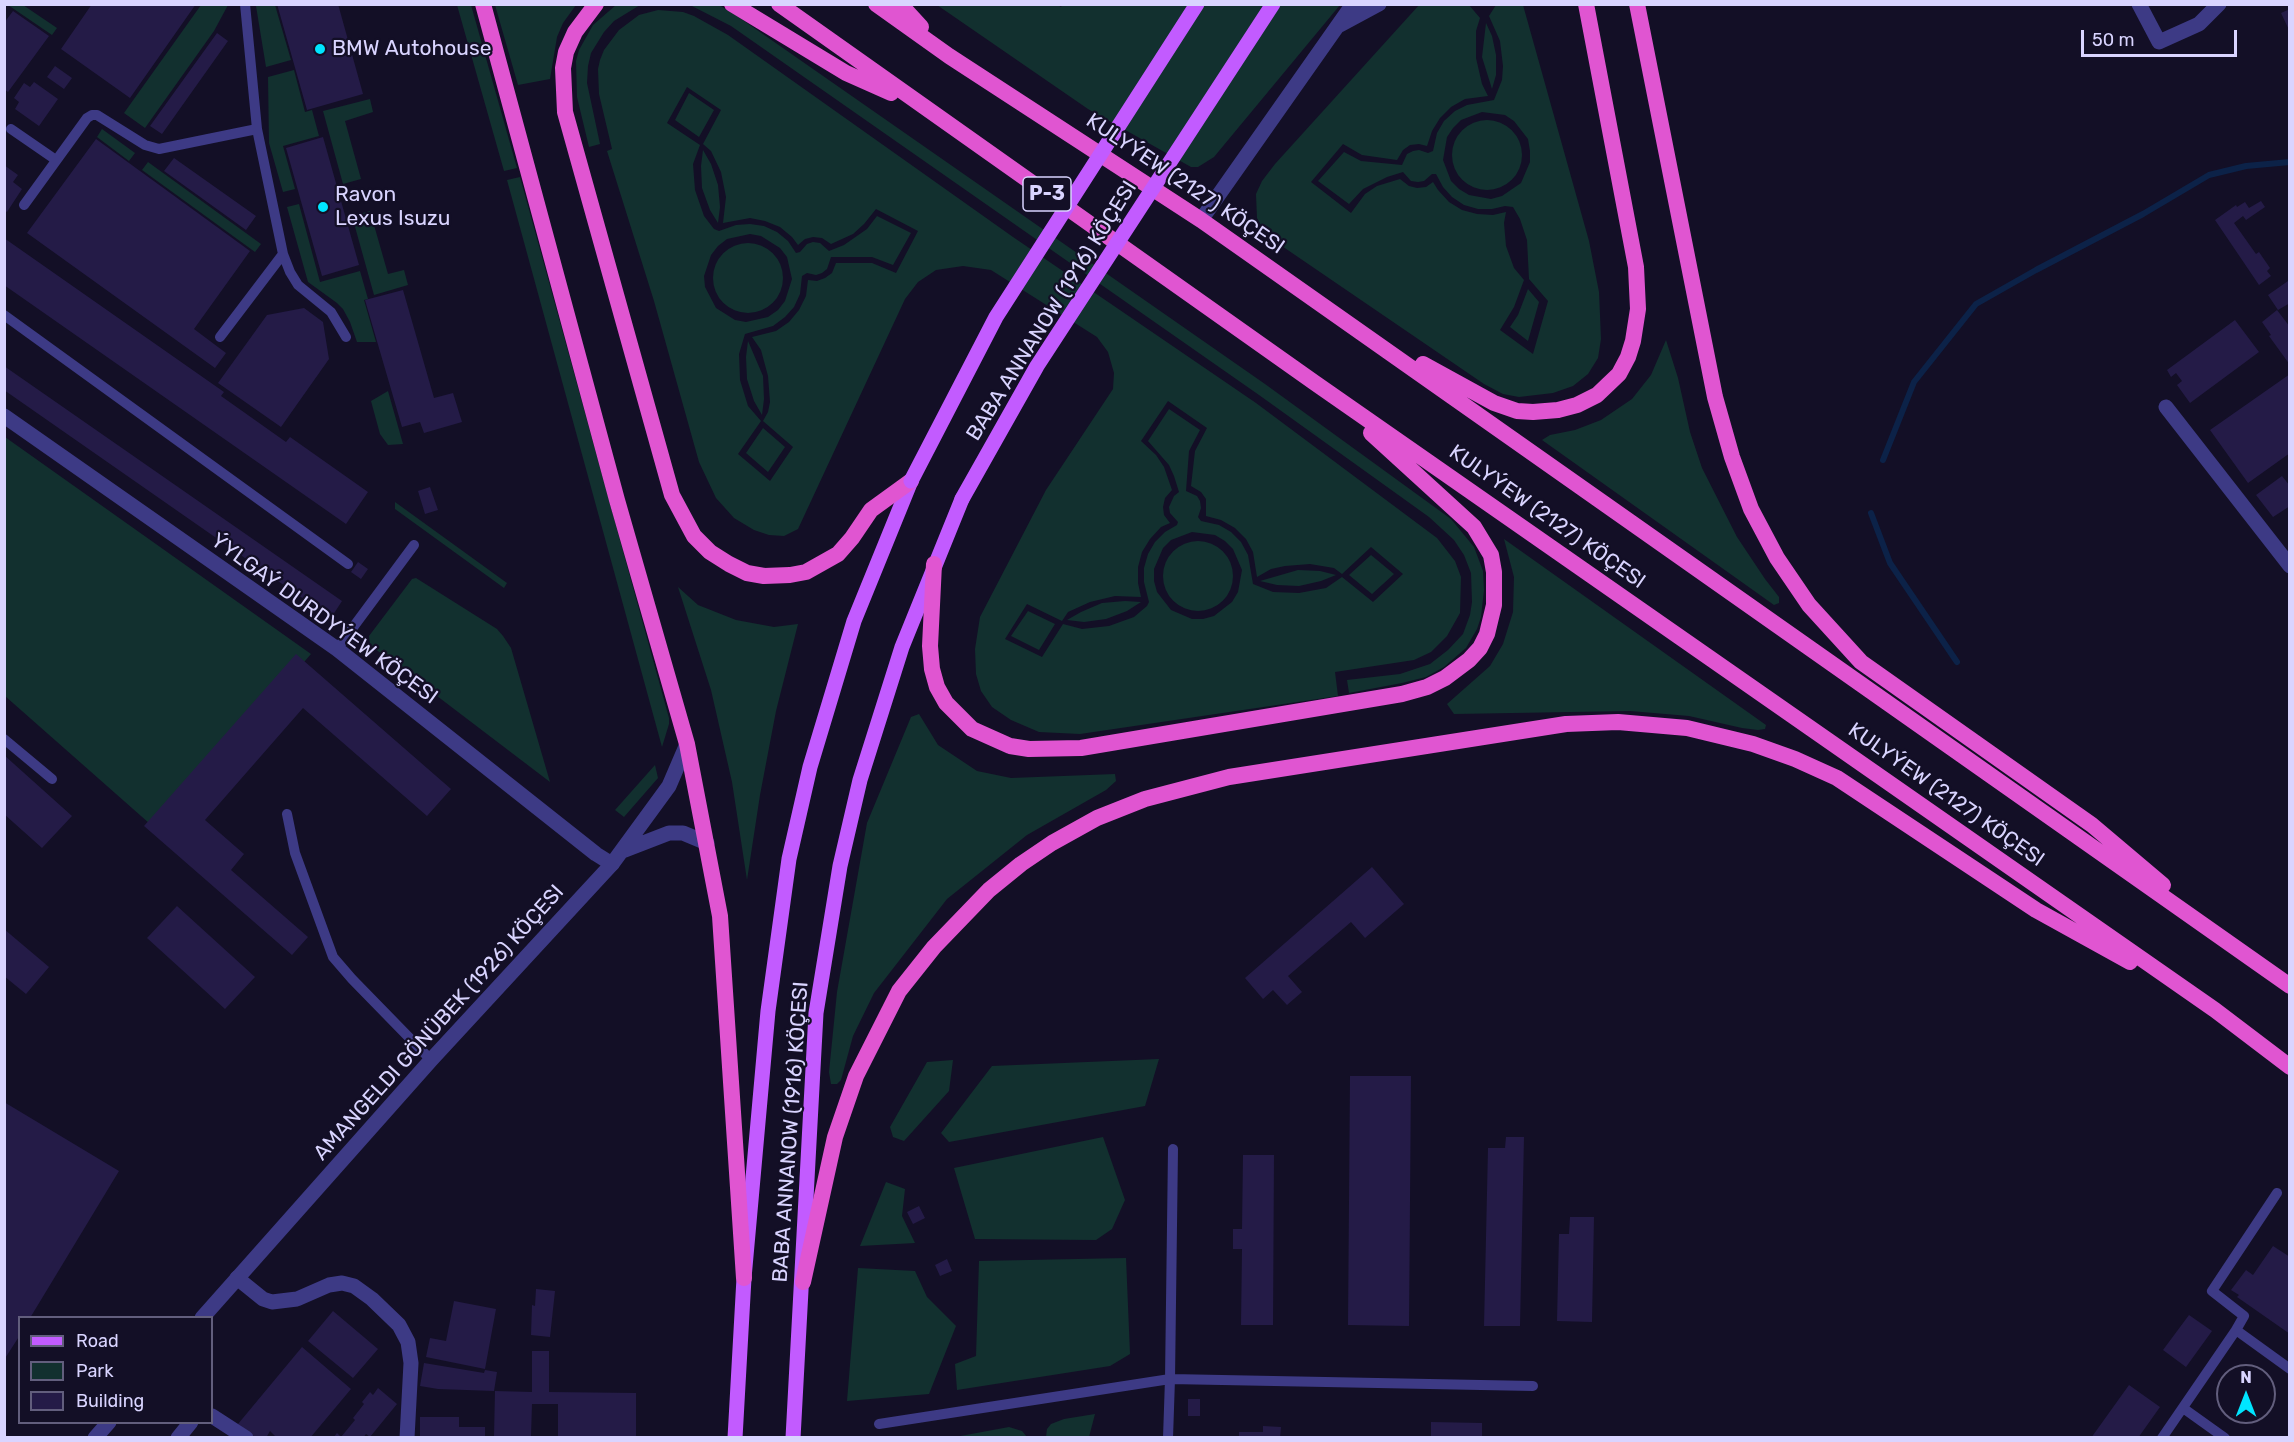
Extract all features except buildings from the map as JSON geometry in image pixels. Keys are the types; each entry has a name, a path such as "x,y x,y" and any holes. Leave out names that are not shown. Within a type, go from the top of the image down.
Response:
{"highway":[{"path":"483,4 617,500 687,744 693,785 707,843 720,916 744,1278"},
{"path":"596,4 575,32 566,52 562,68 565,112 672,495 694,536 710,552 747,573 764,576 806,572 838,554 871,510 911,481"},
{"path":"732,4 846,73 928,110"},
{"name":"KULYÝEW (2127) KÖÇESI","path":"779,4 1315,383 2215,1010 2289,1067"},
{"name":"KULYÝEW (2127) KÖÇESI","path":"876,4 949,56 1201,220 2289,986"},
{"path":"900,4 949,56"},
{"path":"1352,325 1494,403 1517,411 1541,411 1577,405 1597,395 1619,374 1628,357 1636,327 1637,277 1586,4"},
{"path":"1637,4 1715,398 1732,457 1751,509 1777,558 1809,606 1861,662 2092,825 2253,961"},
{"path":"934,564 930,646 932,669 937,687 946,703 972,729 1010,746 1029,749 1081,748 1402,694 1427,687 1445,678 1469,660 1480,648 1487,634 1494,605 1494,572 1491,555 1474,527 1459,512 1315,383"},
{"path":"802,1282 836,1137 856,1076 899,991 934,947 989,890 1052,843 1097,818 1145,799 1229,777 1566,724 1618,722 1687,728 1753,744 1795,759 1837,778 2036,910 2215,1010"}],"main road":[{"name":"BABA ANNANOW (1916) KÖÇESI","path":"735,1437 744,1278 768,1011 789,859 810,767 854,621 911,481 996,317 1197,4"},
{"name":"BABA ANNANOW (1916) KÖÇESI","path":"794,1437 816,1013 840,866 860,780 902,647 962,499 1037,366 1273,4"}],"street":[{"path":"1201,220 1353,4"},
{"path":"1335,28 1380,4"},
{"path":"2139,4 2159,42 2199,24 2219,4"},
{"path":"2166,407 2289,566"},
{"name":"ÝYLGAÝ DURDYÝEW KÖÇESI","path":"4,416 337,649 596,854 612,864"},
{"name":"AMANGELDI GÖNÜBEK (1926) KÖÇESI","path":"203,1316 431,1060 625,850 639,825 669,786 687,744"},
{"path":"625,850 669,833 683,833 707,843"},
{"path":"237,1278 263,1299 272,1302 297,1299 329,1285 342,1283 354,1286 372,1299 399,1325 408,1342 411,1364 407,1437"},
{"path":"213,1417 246,1437"},
{"path":"95,1437 107,1424"},
{"path":"178,1437 189,1424"}],"lane":[{"path":"245,4 257,129 283,254 298,285 331,312 346,337"},
{"path":"24,205 92,114 145,145 159,149 257,129"},
{"path":"11,129 56,160"},
{"path":"220,337 283,254"},
{"path":"4,315 348,564"},
{"path":"337,649 414,545"},
{"path":"4,740 52,779"},
{"path":"287,813 295,853 333,957 431,1060"},
{"path":"1168,1437 1173,1149"},
{"path":"2162,1437 2244,1316 2212,1291 2277,1193"},
{"path":"2236,1330 2289,1369"},
{"path":"879,1424 1170,1379 1533,1386"},
{"path":"2183,1408 2225,1437"}],"green space":[{"path":"1056,4 1061,7 1063,4 1340,5 1214,157 1198,167 1191,167 1088,109 937,5"},
{"path":"1420,4 1469,5 1480,18 1476,31 1476,58 1482,84 1488,96 1465,99 1451,107 1432,131 1427,146 1410,145 1403,150 1397,160 1362,155 1343,144 1311,182 1351,213 1365,194 1377,186 1400,179 1409,186 1417,188 1426,187 1433,182 1449,202 1462,210 1493,215 1506,212 1504,223 1506,246 1514,268 1524,280 1514,307 1500,330 1533,354 1548,301 1529,279 1527,240 1513,207 1478,209 1464,205 1452,197 1436,174 1418,182 1411,181 1403,172 1387,177 1363,189 1349,204 1318,181 1344,152 1361,161 1402,165 1407,154 1413,151 1428,153 1433,151 1437,133 1444,121 1455,111 1467,105 1494,100 1502,80 1503,66 1500,41 1489,16 1496,5 1523,5 1589,241 1599,292 1601,339 1598,358 1588,374 1573,386 1553,393 1519,397 1503,394 1484,384 1276,242 1263,229 1257,218 1256,194 1262,181","holes":["1482,112 1505,115 1514,121 1528,139 1530,162 1521,183 1502,196 1491,199 1469,195 1451,181 1443,160 1447,137 1461,120"]},
{"path":"8,5 23,5 57,28 52,35"},
{"path":"201,5 228,5 214,31 145,128 124,113"},
{"path":"275,5 291,60 266,67 256,6"},
{"path":"457,5 471,5 517,168 504,171"},
{"path":"495,5 576,5 563,23 557,37 550,79 518,85"},
{"path":"616,5 640,5 614,21 591,53 587,83 600,144 589,147 577,97 576,61 579,50 593,25"},
{"path":"690,5 719,5 737,16 1265,384 1451,519 1474,547 1483,571 1484,590 1481,617 1466,648 1444,667 1426,677 1349,693 1347,680 1400,674 1430,664 1463,634 1472,602 1471,573 1464,555 1454,540 1429,517 1259,395 731,26"},
{"path":"658,10 683,12 728,35 1013,237 1256,403 1437,538 1455,561 1461,577 1460,613 1447,636 1431,652 1414,660 1335,672 1338,696 1080,734 1039,732 1011,720 992,707 981,691 976,674 975,649 980,617 1046,490 1113,389 1114,373 1108,352 1097,337 991,270 963,266 936,270 918,282 905,299 798,529 784,536 769,535 754,530 734,518 716,498 699,462 654,301 607,151 612,149 599,94 600,60 604,50 619,30 639,15","holes":["687,87 721,110 703,144 711,151 721,172 726,197 723,223 750,218 780,227 798,245 805,239 813,237 822,238 831,244 853,234 876,209 918,231 896,273 872,263 836,263 832,273 825,278 817,281 808,280 806,296 799,310 789,322 776,331 752,337 761,350 768,376 770,402 763,421 793,447 770,481 738,454 761,421 748,406 740,380 739,354 745,334 773,326 785,317 794,307 800,294 802,276 807,273 816,275 822,273 827,269 831,257 872,257 893,265 911,233 877,216 867,229 844,245 829,251 820,243 813,242 796,253 788,241 777,232 764,226 750,224 736,225 719,231 714,229 704,216 695,190 693,164 700,145 667,123","750,234 761,236 780,248 787,257 792,279 785,301 768,317 746,322 735,320 716,308 705,287 704,276 711,255 727,239","1168,401 1207,428 1195,451 1191,486 1201,492 1206,499 1206,516 1221,520 1235,528 1246,539 1253,552 1257,577 1271,569 1310,564 1334,568 1342,574 1371,547 1403,574 1373,602 1342,577 1326,588 1299,593 1273,592 1253,584 1248,555 1241,542 1219,525 1201,521 1198,517 1201,508 1200,501 1197,496 1186,491 1189,451 1200,430 1169,409 1148,441 1169,465 1174,476 1179,492 1174,496 1169,507 1170,513 1178,522 1155,542 1148,554 1144,568 1144,582 1149,602 1147,606 1134,617 1109,626 1082,629 1063,624 1042,657 1005,639 1027,604 1062,621 1068,612 1090,602 1115,596 1141,597 1138,567 1142,552 1161,527 1170,523 1164,515 1163,507 1165,498 1172,490 1164,467 1156,455 1141,441","1192,532 1215,535 1233,549 1242,570 1238,592 1232,602 1214,616 1192,619 1171,610 1157,592 1154,569 1163,548 1171,540"]},
{"path":"1486,23 1492,36 1496,55 1496,75 1492,89 1482,57"},
{"path":"294,70 305,112 312,110 319,136 283,146 295,189 283,192 269,143 268,77"},
{"path":"689,93 714,110 699,137 675,120"},
{"path":"370,99 373,112 345,121 361,179 343,184 323,111"},
{"path":"1494,120 1507,126 1516,135 1520,141 1522,155 1520,169 1512,180 1501,188 1480,190 1462,180 1454,169 1452,148 1462,130 1473,122"},
{"path":"102,129 135,153 129,161 97,137"},
{"path":"703,150 711,164 718,185 720,207 718,223 710,210 702,188"},
{"path":"148,162 261,244 255,252 142,170"},
{"path":"520,177 669,718 662,747 507,180"},
{"path":"299,204 320,282 360,271 368,299 364,300 376,342 357,342 343,309 308,282 287,207"},
{"path":"370,211 388,274 404,270 408,285 374,295 352,216"},
{"path":"755,243 768,249 777,258 781,264 783,278 781,292 773,303 762,311 741,313 723,303 715,292 713,271 723,253 734,245"},
{"path":"1528,289 1539,302 1528,341 1510,327 1518,315"},
{"path":"1666,340 1678,378 1690,432 1702,468 1737,537 1779,597 1779,603 1774,605 1542,440 1550,435 1575,430 1601,420 1632,399 1651,375"},
{"path":"748,341 763,376 762,415 754,401 747,379"},
{"path":"388,391 403,444 388,445 380,434 371,401"},
{"path":"763,428 785,447 768,472 746,453"},
{"path":"5,437 311,654 158,831 5,696"},
{"path":"395,502 507,583 504,588 395,509"},
{"path":"1504,539 1766,725 1765,729 1742,728 1689,716 1630,711 1454,714 1447,704 1490,666 1503,644 1513,612 1514,577"},
{"path":"1205,541 1218,547 1227,556 1231,562 1233,576 1231,590 1223,601 1212,609 1191,611 1173,601 1165,590 1163,569 1173,551 1184,543"},
{"path":"1371,555 1394,574 1372,594 1349,575"},
{"path":"1298,570 1320,571 1336,575 1299,586 1277,585 1260,581"},
{"path":"416,578 497,629 511,648 550,782 370,645 369,636 412,579"},
{"path":"678,587 698,605 736,620 774,627 798,624 776,711 747,880 732,782 711,690"},
{"path":"1141,602 1127,611 1106,619 1084,622 1067,620 1102,603"},
{"path":"1028,611 1055,624 1039,650 1011,636"},
{"path":"919,714 938,745 977,771 1011,778 1115,774 1116,781 1106,790 1027,835 947,899 874,993 853,1036 841,1080 837,1084 831,1084 829,1072 837,992 867,823 911,717"},
{"path":"655,765 658,778 624,817 615,810"},
{"path":"1159,1059 1145,1106 949,1142 941,1133 992,1066"},
{"path":"953,1060 949,1091 904,1141 893,1137 890,1127 927,1062"},
{"path":"1103,1137 1125,1200 1112,1229 1096,1240 975,1239 954,1168"},
{"path":"886,1182 905,1189 902,1216 915,1243 860,1246"},
{"path":"1126,1258 1130,1354 1110,1366 957,1390 955,1364 976,1356 979,1261"},
{"path":"858,1268 915,1271 927,1297 956,1326 929,1394 847,1401"},
{"path":"1095,1414 1089,1437 1046,1437 1047,1429 1051,1424 1064,1419"},
{"path":"1009,1427 1022,1431 1027,1437 955,1437"}],"waterway":[{"path":"1883,460 1914,382 1976,304 2143,214 2209,175 2246,166 2290,162"},
{"path":"1871,513 1890,563 1957,662"}],"place":[{"name":"BMW Autohouse","path":"320,49"},
{"name":"Ravon Lexus Isuzu","path":"323,207"}]}
